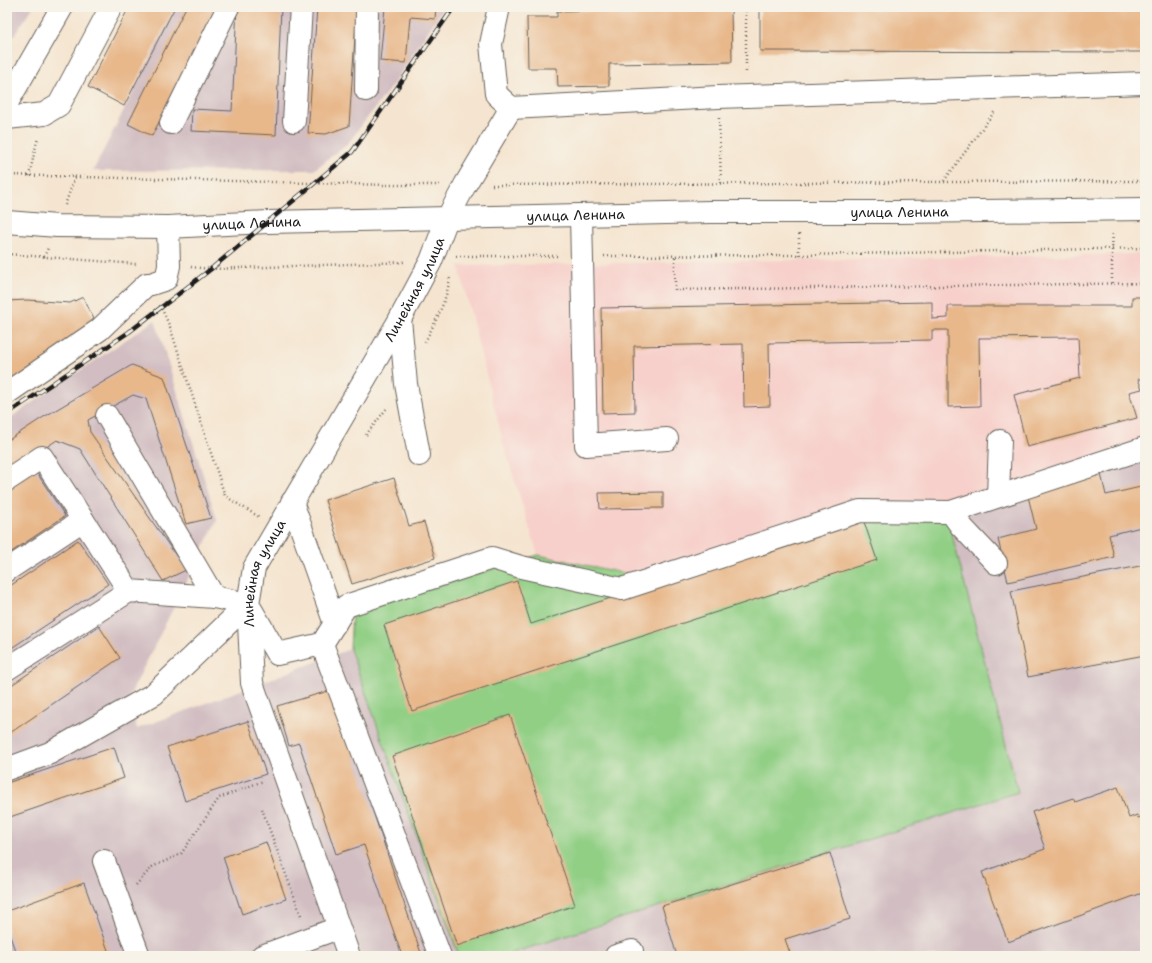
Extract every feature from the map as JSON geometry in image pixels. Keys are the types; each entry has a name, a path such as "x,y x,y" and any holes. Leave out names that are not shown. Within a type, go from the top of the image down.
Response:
{"street":[{"path":"7,103 62,7"},
{"path":"7,118 44,114 59,105 111,7"},
{"path":"171,123 228,7"},
{"path":"294,121 301,7"},
{"path":"366,90 367,7"},
{"path":"499,7 491,44 496,94 511,108 718,97 1145,83"},
{"name":"Линейная улица","path":"349,956 252,683 248,604 254,568 400,319 431,261 447,219 465,185 511,108"},
{"name":"улица Ленина","path":"7,222 57,226 168,228 268,222 710,212 891,212 1145,209"},
{"path":"581,215 586,444 667,439"},
{"path":"7,393 99,330 149,284 166,279 169,266 168,228"},
{"path":"400,319 406,384 419,455"},
{"path":"107,416 214,597"},
{"path":"998,496 1000,441"},
{"path":"7,668 129,591 214,597 248,604 277,654 322,644 346,606 492,558 521,567 622,589 860,511 951,512 1145,448"},
{"path":"7,480 42,457 129,591"},
{"path":"292,502 335,624"},
{"path":"951,512 961,526 996,563"},
{"path":"7,570 82,520"},
{"path":"7,769 50,754 154,694 248,604"},
{"path":"322,644 440,956"},
{"path":"104,861 139,956"},
{"path":"262,956 338,928"}],"path":[{"path":"746,7 747,96"},
{"path":"944,182 1011,87"},
{"path":"718,97 721,184"},
{"path":"7,175 387,185 1145,181"},
{"path":"675,256 675,290 1145,283"},
{"path":"149,284 170,327 226,496 277,528"},
{"path":"120,904 152,867 181,854 219,798 284,774"},
{"path":"262,809 310,939"}],"shaded area":[{"path":"7,7 33,7 7,46"},
{"path":"176,7 444,7 394,83 348,143 314,170 93,171"},
{"path":"1145,254 1145,451 945,507 637,576 538,555 504,446 459,266"},
{"path":"155,320 217,520 129,697 137,729 350,649 459,956 7,956 7,420"},
{"path":"1145,451 1145,956 503,956 1018,792 945,507"}],"green space":[{"path":"856,507 945,507 1018,792 503,956 459,956 350,649 352,612 538,555 637,576"}],"building":[{"path":"129,7 175,7 124,106 88,87"},
{"path":"186,7 216,7 152,136 128,124"},
{"path":"237,7 281,7 276,135 191,131 192,109 232,111"},
{"path":"317,7 357,7 349,126 326,134 308,133"},
{"path":"385,7 436,7 435,19 410,17 406,63 380,61"},
{"path":"760,7 1145,7 1145,52 760,51"},
{"path":"731,8 732,62 609,64 609,86 558,87 557,68 528,68 527,17 557,17 557,11"},
{"path":"83,297 97,325 7,387 7,301 27,300 70,303"},
{"path":"1132,297 1145,297 1145,379 1138,379 1142,389 1129,392 1137,418 1027,447 1014,395 1080,378 1078,337 979,338 980,406 948,407 948,330 932,330 932,340 769,343 770,406 744,407 743,344 634,346 635,412 603,413 601,308 932,302 932,319 948,318 948,306 1132,306"},
{"path":"132,365 164,377 211,518 186,524 146,399 133,395 88,420 90,432 186,570 163,581 80,449 57,440 7,473 7,441 42,418"},
{"path":"35,470 65,516 7,555 7,489"},
{"path":"1101,474 1106,495 1145,486 1145,526 1109,535 1114,557 1008,582 998,539 1036,529 1027,492"},
{"path":"394,478 409,526 424,522 435,558 352,584 325,500"},
{"path":"663,492 663,508 600,509 599,493"},
{"path":"862,516 877,560 412,711 384,625 517,581 531,624"},
{"path":"78,540 108,584 7,651 7,588"},
{"path":"1145,565 1145,655 1028,677 1011,591"},
{"path":"99,626 120,658 7,735 7,688"},
{"path":"332,690 422,956 402,956 364,845 336,854 299,743 289,746 277,706"},
{"path":"510,715 575,905 457,946 392,756"},
{"path":"248,721 266,774 185,801 167,747"},
{"path":"114,747 124,778 7,818 7,783"},
{"path":"1118,787 1129,818 1137,815 1138,818 1145,815 1145,892 1008,942 982,872 1045,849 1032,812 1073,798 1075,802"},
{"path":"266,842 286,899 242,914 223,857"},
{"path":"830,853 850,919 785,939 791,956 677,956 662,906"},
{"path":"84,883 110,956 17,956 7,928 7,911"}],"railway":[{"path":"7,414 129,332 211,269 352,152 454,7"}]}
